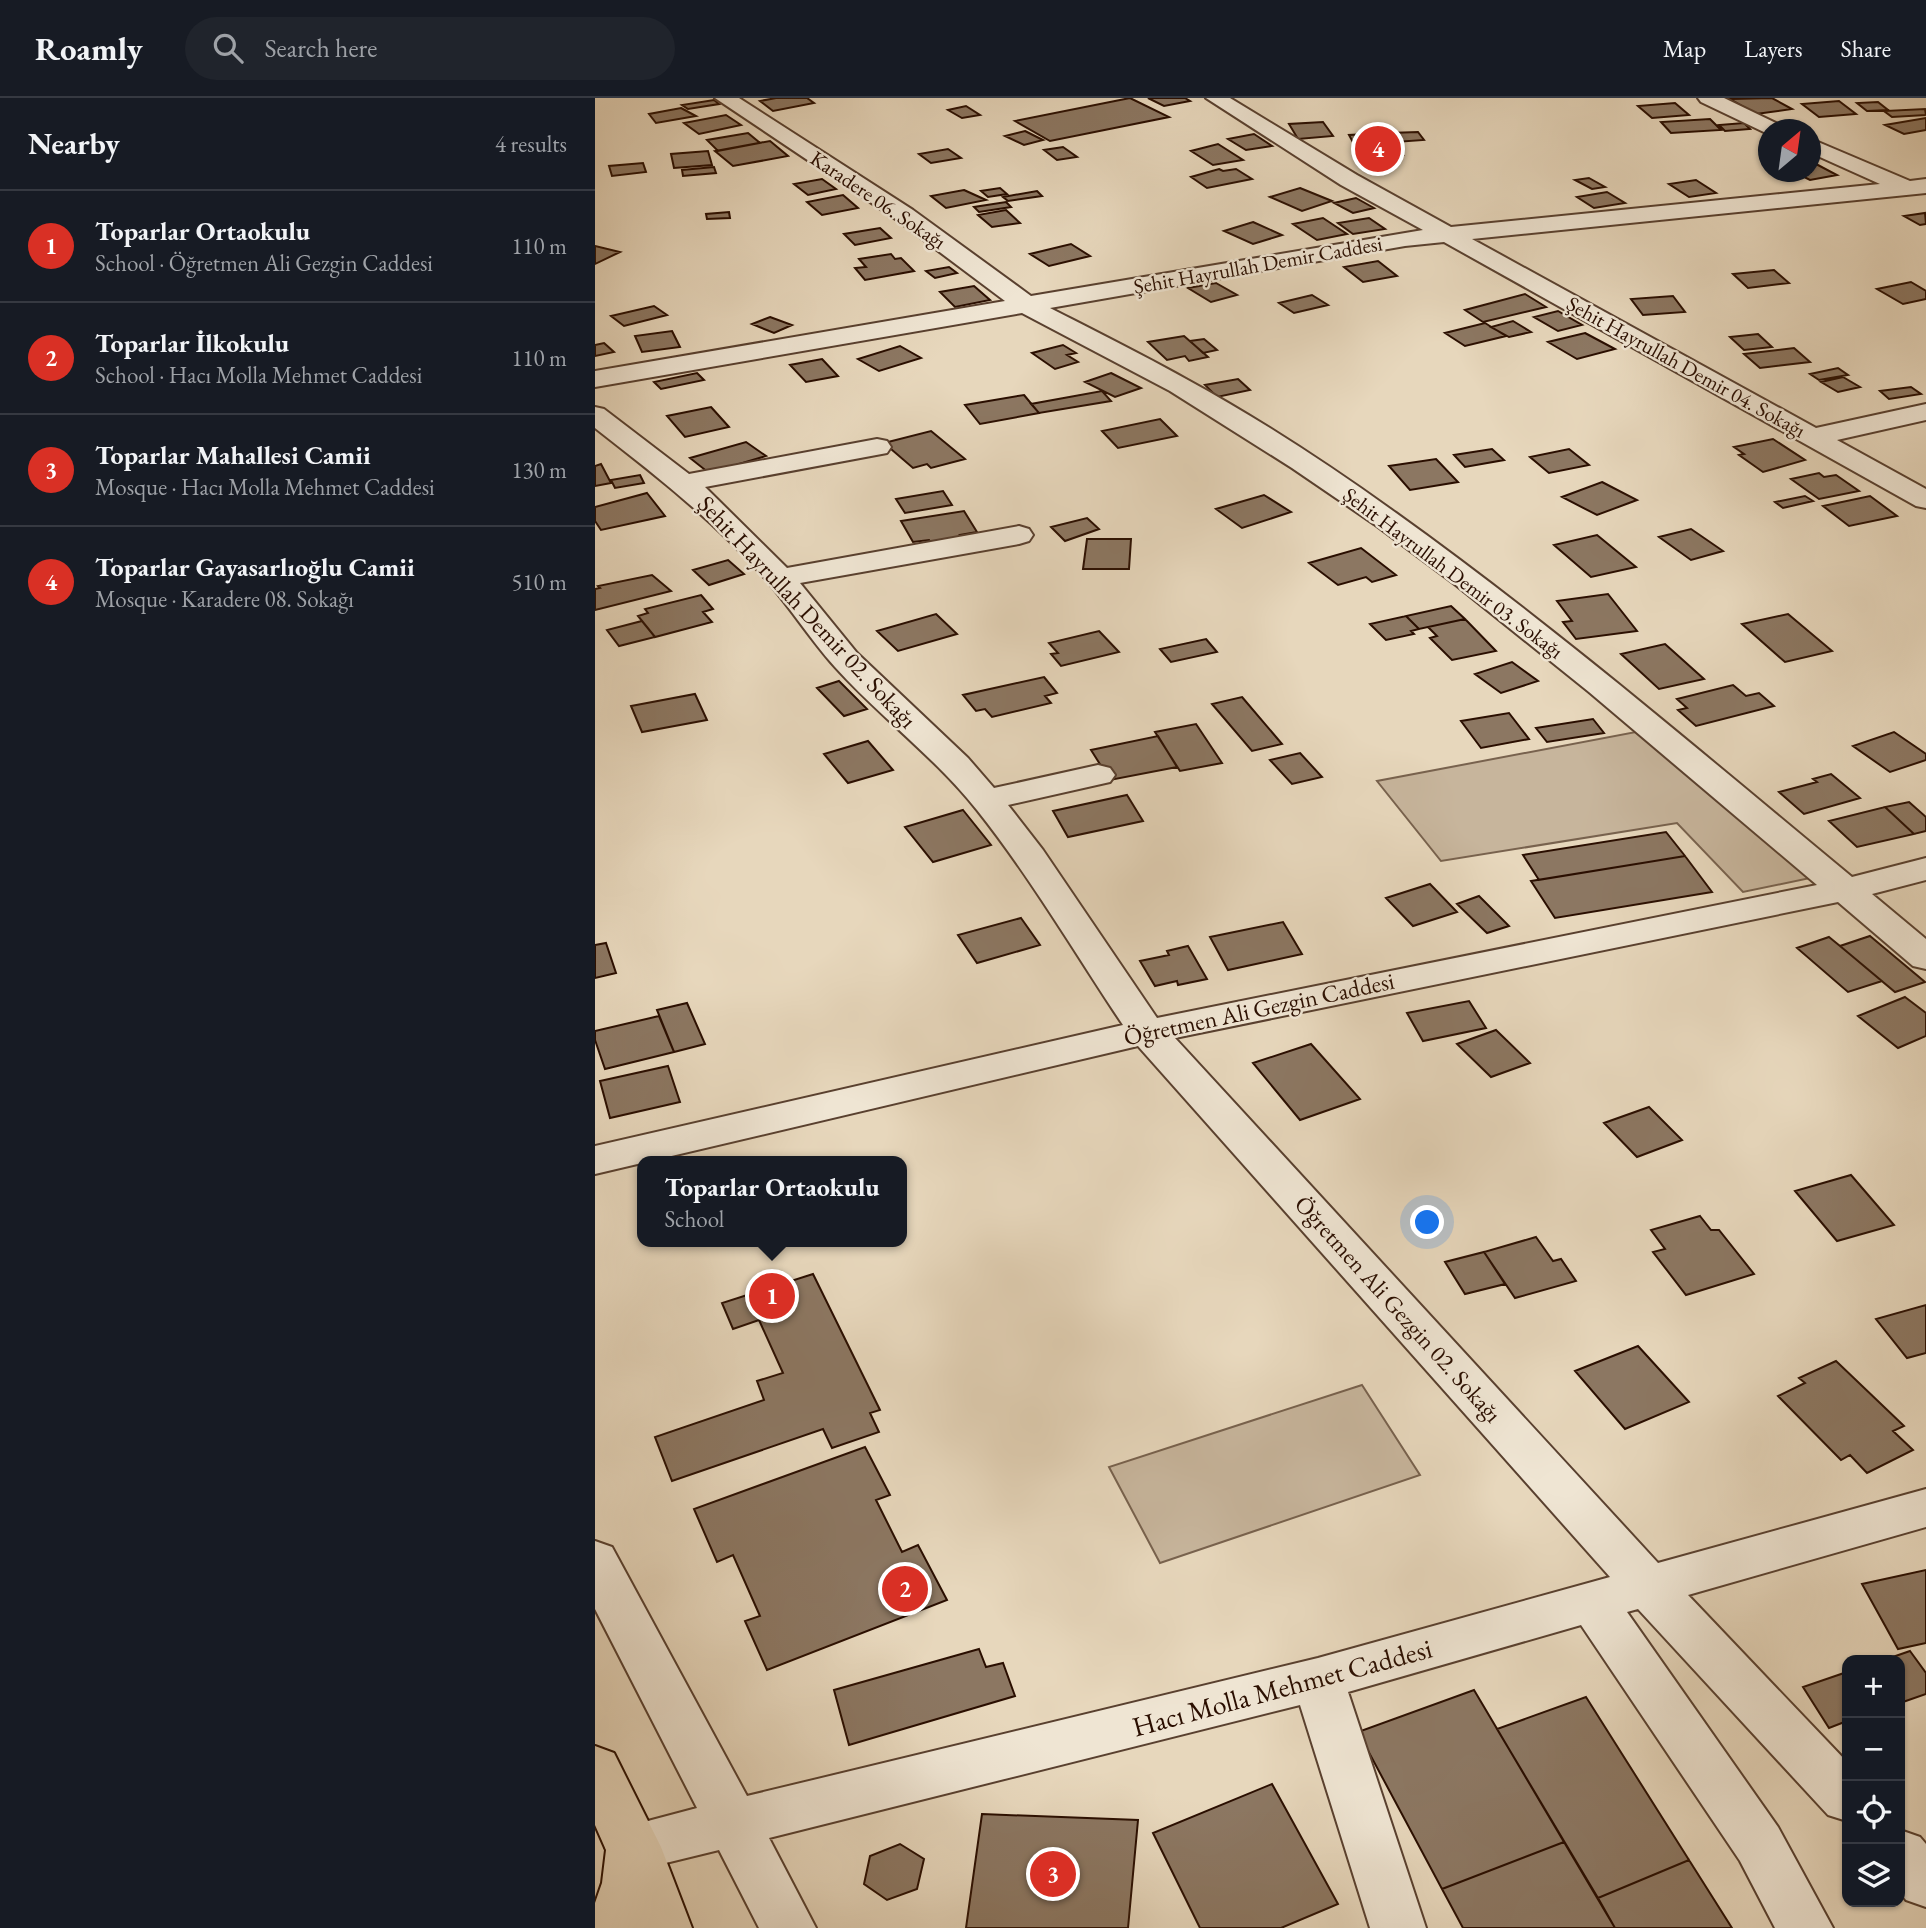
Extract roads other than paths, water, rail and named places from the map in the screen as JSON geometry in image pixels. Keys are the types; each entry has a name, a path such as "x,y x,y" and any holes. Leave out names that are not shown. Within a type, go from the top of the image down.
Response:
{"highway":[{"path":"595,1769 631,1888 619,1917 610,1928"},
{"path":"614,1830 664,1928"}],"street":[{"name":"Karadere 06. Sokağı","path":"725,98 905,215 1028,306"},
{"name":"Şehit Hayrullah Demir 04. Sokağı","path":"1216,98 1349,180 1926,500"},
{"path":"1708,98 1758,122"},
{"path":"1821,149 1920,190"},
{"name":"Şehit Hayrullah Demir Caddesi","path":"595,379 1356,247 1447,234 1920,190"},
{"name":"Şehit Hayrullah Demir 03. Sokağı","path":"1028,306 1179,386 1302,462 1384,518 1468,580 1600,685 1926,958"},
{"path":"1813,437 1926,412"},
{"name":"Şehit Hayrullah Demir 02. Sokağı","path":"595,415 684,483 777,574 846,660 956,765 987,800 1030,858 1147,1032"},
{"path":"684,483 877,447"},
{"path":"777,574 1019,535"},
{"path":"777,574 906,544"},
{"path":"987,800 1098,775"},
{"name":"Öğretmen Ali Gezgin Caddesi","path":"595,1160 1147,1032 1845,890 1926,869"},
{"name":"Öğretmen Ali Gezgin 02. Sokağı","path":"1147,1032 1649,1587 1842,1793"},
{"name":"Hacı Molla Mehmet Caddesi","path":"614,1830 732,1823 1066,1743 1318,1679 1926,1507"},
{"path":"595,1561 788,1928"},
{"path":"1593,1603 1759,1844 1805,1928"},
{"path":"1318,1679 1398,1928"},
{"path":"1905,1859 1926,1882"}],"place":[{"name":"Toparlar Gayasarlıoğlu Camii","path":"1378,149"},
{"name":"Toparlar Ortaokulu","path":"772,1296"},
{"name":"Toparlar İlkokulu","path":"905,1589"},
{"name":"Toparlar Mahallesi Camii","path":"1053,1874"}]}
